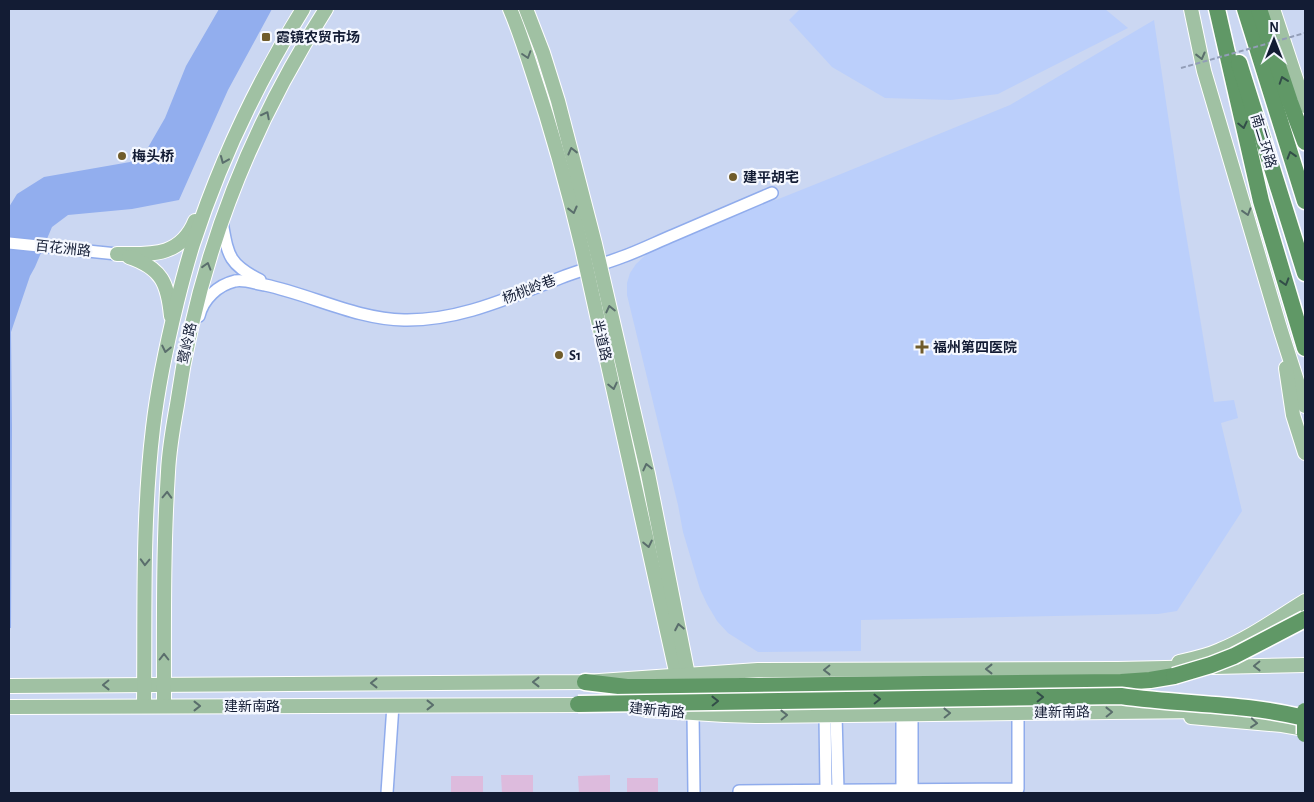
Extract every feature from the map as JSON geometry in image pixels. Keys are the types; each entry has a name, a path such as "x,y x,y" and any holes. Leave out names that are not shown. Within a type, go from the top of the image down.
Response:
{"highway":[{"path":"1217,9 1261,201 1305,348"},
{"name":"南二环路","path":"1222,9 1305,273"},
{"name":"南二环路","path":"1246,9 1305,201"},
{"path":"1259,9 1305,142"},
{"path":"585,682 653,688 1150,680 1174,676 1226,659 1305,619"},
{"path":"578,704 1121,696 1154,701 1252,709 1305,718"},
{"path":"1305,710 1305,734"}],"main road":[{"name":"鹭岭路","path":"144,706 148,476 158,387 172,323 192,245 212,188 238,127 262,78 303,9"},
{"name":"鹭岭路","path":"164,706 164,614 168,471 182,369 201,288 222,219 261,124 304,43 326,9"},
{"name":"半道路","path":"510,9 558,150 582,248 593,267"},
{"name":"半道路","path":"526,9 543,52 558,101 593,267 648,474 682,675"},
{"path":"1191,9 1204,71 1305,406"},
{"path":"1273,9 1300,77 1305,103"},
{"path":"117,254 156,253 173,247 190,231 204,195 212,188"},
{"path":"117,254 152,267 158,274 165,284 172,323"},
{"path":"1280,328 1293,415 1305,453"},
{"path":"1118,669 1179,662 1220,650 1253,634 1305,601"},
{"name":"建新南路","path":"9,686 585,682 758,670 1118,669 1305,665"},
{"name":"建新南路","path":"9,707 578,704 748,716 1305,710"},
{"path":"1136,711 1282,725 1305,729"}],"street":[{"name":"杨桃岭巷","path":"277,288 372,317 388,320 441,318 466,313 563,276 623,257 772,193"},
{"path":"222,219 228,251 232,261 244,272 277,288"},
{"name":"百花洲路","path":"9,243 117,254"},
{"path":"182,369 192,345 203,304 213,292 236,281 277,288"},
{"path":"387,793 393,705"},
{"path":"739,793 739,791 826,790 1014,791 1018,789 1018,712"},
{"path":"693,713 694,793"},
{"path":"906,791 907,714"},
{"path":"826,790 830,715"},
{"path":"830,715 838,790"}],"path":[{"path":"1181,68 1305,33"}],"shaded area":[{"path":"219,9 272,9 228,90 179,200 132,209 68,215 52,227 30,276 11,332 11,628 9,628 9,207 17,194 44,177 130,162 146,151 165,118 186,66"},
{"path":"800,9 1105,9 1128,28 998,94 951,100 885,98 832,67 789,20"},
{"name":"福州第四医院","path":"1154,20 1181,204 1214,402 1234,400 1238,418 1221,423 1242,511 1177,611 1158,614 861,620 861,651 758,652 728,633 717,621 700,589 683,532 627,295 627,283 630,273 636,264 649,252 723,219 776,200 1010,105"},
{"path":"501,775 533,775 533,793 502,793"},
{"path":"610,775 610,793 579,793 578,776"},
{"path":"451,776 483,776 483,793 451,793"},
{"path":"627,778 658,778 658,793 627,793"}],"place":[{"name":"霞镜农贸市场","path":"266,37"},
{"name":"梅头桥","path":"122,156"},
{"name":"建平胡宅","path":"733,177"},
{"name":"福州第四医院","path":"922,347"},
{"name":"S1","path":"559,355"}]}
